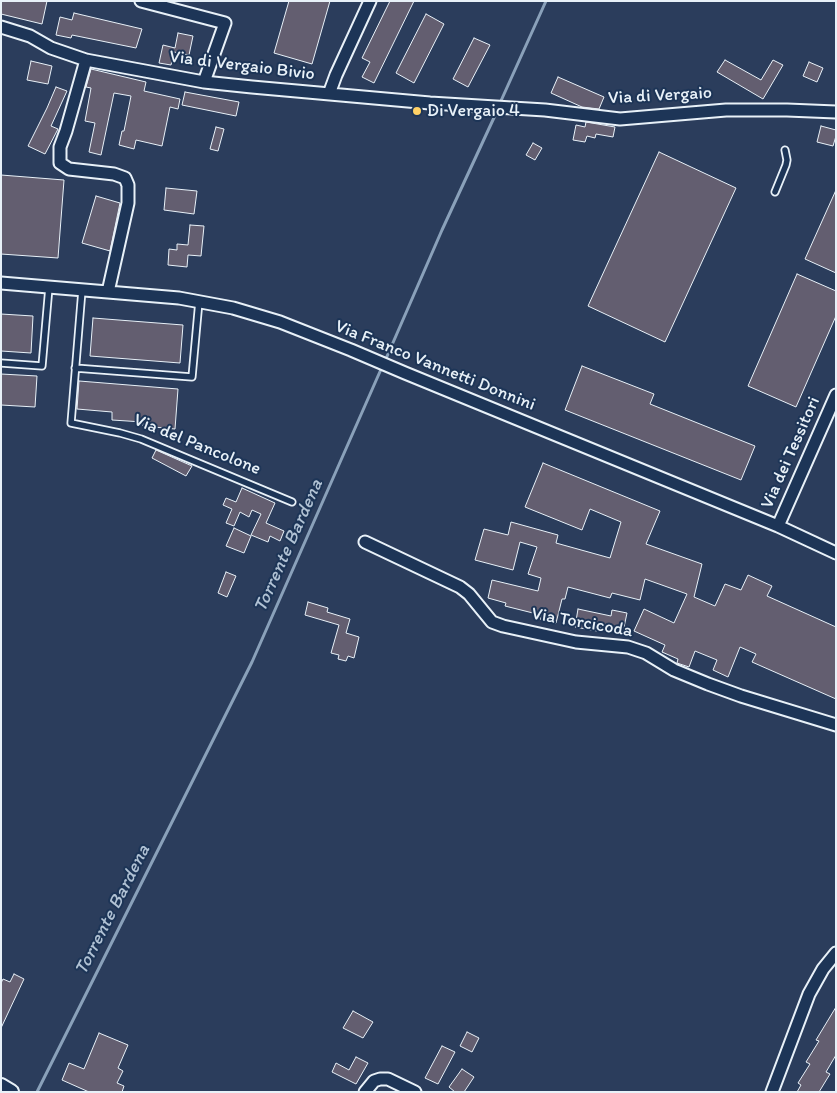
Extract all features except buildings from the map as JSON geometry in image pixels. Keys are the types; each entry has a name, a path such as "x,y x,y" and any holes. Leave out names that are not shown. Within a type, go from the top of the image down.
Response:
{"street":[{"path":"141,1 225,23 204,82"},
{"path":"329,94 370,1"},
{"name":"Via di Vergaio Bivio","path":"1,26 30,36 51,48 86,60 204,82 486,107"},
{"path":"86,60 60,146 60,163 69,169 114,174 125,178 128,185 128,203 108,292"},
{"name":"Via di Vergaio","path":"486,107 545,110 620,119 726,110 836,112"},
{"name":"Via Franco Vannetti Donnini","path":"1,283 199,301 233,308 280,322 778,526 836,553"},
{"name":"Via dei Tessitori","path":"778,526 836,395"},
{"name":"Via Torcicoda","path":"365,542 460,587 469,594 492,622 576,642 628,647 646,653 674,670 740,696 836,724"},
{"path":"772,1092 809,994 823,969 836,953"},
{"path":"365,1092 374,1081 388,1079 415,1092"},
{"path":"1,1086 11,1092"}],"lane":[{"path":"775,192 786,165 785,150"},
{"path":"1,363 42,366 49,287"},
{"name":"Via del Pancolone","path":"82,290 71,423 141,439 292,502"},
{"path":"76,368 192,377 199,301"}],"waterway":[{"name":"Torrente Bardena","path":"500,103 546,1"},
{"name":"Torrente Bardena","path":"385,361 442,230 498,109"},
{"name":"Torrente Bardena","path":"37,1092 252,662 382,367"}],"place":[{"name":"Di Vergaio 4","path":"417,111"}]}
